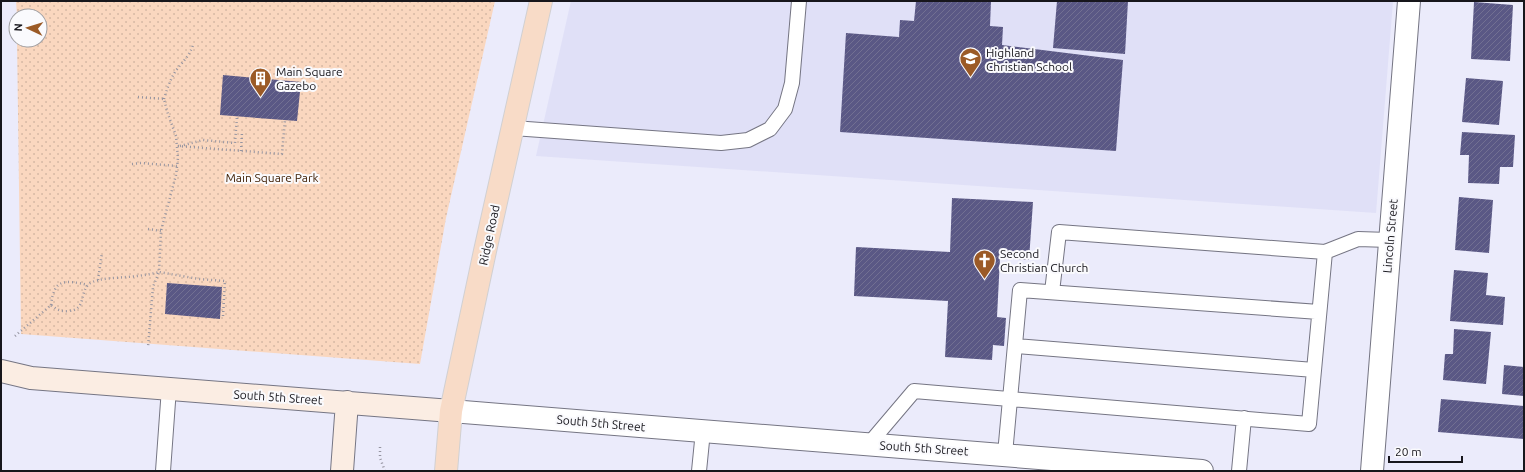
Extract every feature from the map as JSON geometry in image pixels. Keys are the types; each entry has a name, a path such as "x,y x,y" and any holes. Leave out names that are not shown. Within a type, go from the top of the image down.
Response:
{"main road":[{"name":"Ridge Road","path":"446,471 451,411 541,1"}],"street":[{"name":"Lincoln Street","path":"1372,471 1409,1"},
{"name":"South 5th Street","path":"1,371 31,378 1005,454 1077,466 1202,471"},
{"path":"342,471 347,402"}],"lane":[{"path":"513,128 721,143 748,140 770,129 785,109 792,83 799,1"},
{"path":"1052,292 1059,232 1325,252 1358,239 1390,240"},
{"path":"869,444 914,390 1309,424 1325,252"},
{"path":"1005,454 1020,290 1319,312"},
{"path":"1015,346 1314,370"},
{"path":"163,471 169,388"},
{"path":"1239,471 1244,418"},
{"path":"699,471 703,431"}],"path":[{"path":"148,347 153,287 159,272 161,231 177,166 178,146 164,99 170,81 190,55 193,45"},
{"path":"138,97 164,99"},
{"path":"178,146 203,140 235,143 237,116"},
{"path":"178,146 282,154 285,120"},
{"path":"241,151 242,132"},
{"path":"132,164 141,162 177,166"},
{"path":"148,230 161,231"},
{"path":"98,280 102,253"},
{"path":"51,305 61,311 73,311 78,308 81,303 88,285 98,280 140,276 159,272 199,279 225,281 223,316"},
{"path":"15,336 51,305 56,286 68,281 88,285"},
{"path":"380,447 380,458 385,471"}],"shaded area":[{"name":"Highland Christian School","path":"571,1 1393,1 1376,213 536,156"}],"green space":[{"name":"Main Square Park","path":"16,1 495,1 446,218 420,364 21,334 17,48 48,48 48,8 16,8"}],"building":[{"name":"Highland Christian School","path":"916,1 991,1 990,26 1003,27 1002,45 1123,60 1116,151 840,132 846,33 899,37 900,20 914,21"},
{"name":"Highland Christian School","path":"1057,1 1128,1 1125,54 1053,48"},
{"path":"1474,2 1513,5 1510,61 1471,59"},
{"name":"Main Square Gazebo","path":"223,75 301,82 297,121 220,115"},
{"path":"1466,78 1503,81 1499,125 1462,122"},
{"path":"1462,132 1515,135 1513,167 1500,167 1499,184 1468,183 1469,155 1460,155"},
{"path":"1459,197 1493,200 1489,253 1455,250"},
{"path":"952,198 1033,202 1029,260 1000,258 997,317 1006,318 1004,346 993,345 992,360 945,357 948,301 854,296 856,247 950,252"},
{"path":"1454,270 1488,273 1486,295 1505,297 1503,325 1450,321"},
{"path":"167,283 222,287 220,319 165,314"},
{"path":"1454,329 1491,332 1486,384 1443,380 1445,354 1453,354"},
{"path":"1504,365 1524,367 1524,396 1502,394"},
{"path":"1441,399 1524,406 1524,439 1438,432"}],"place":[{"name":"Highland Christian School","path":"970,78"},
{"name":"Main Square Gazebo","path":"260,98"},
{"name":"Second Christian Church","path":"984,280"}]}
